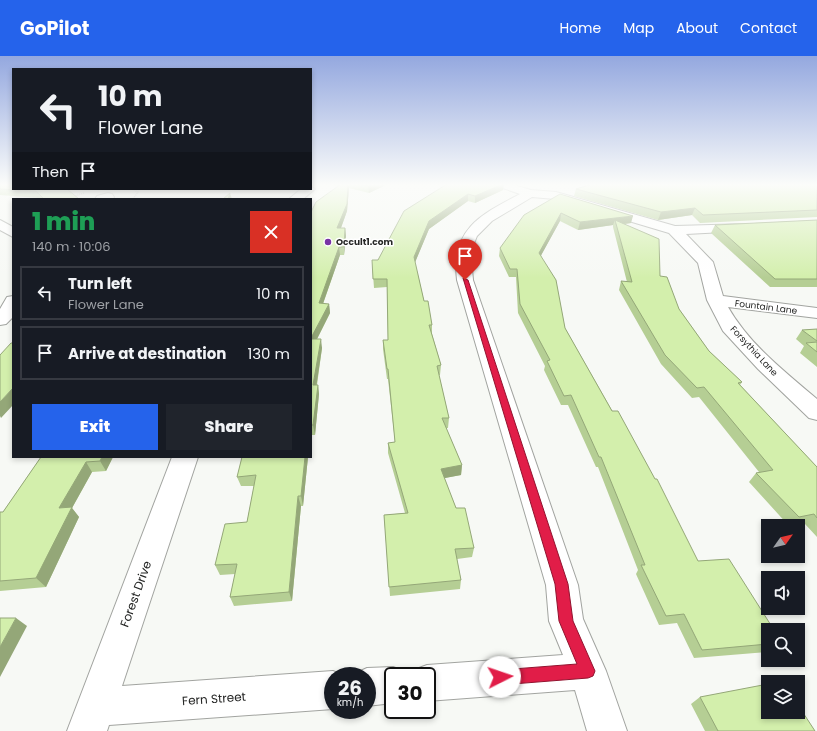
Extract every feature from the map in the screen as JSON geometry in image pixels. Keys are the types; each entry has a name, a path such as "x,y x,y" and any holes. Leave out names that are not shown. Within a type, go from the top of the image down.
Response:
{"street":[{"path":"490,216 476,227 466,242 463,259 465,280 562,584 566,621 588,671 607,731"},
{"name":"Forsythia Lane","path":"624,216 674,230 696,251 705,262 716,300 730,327 765,365 817,412"},
{"path":"674,230 754,226"},
{"name":"Fountain Lane","path":"716,300 817,312"},
{"name":"Forest Drive","path":"91,719 185,458"},
{"path":"436,682 588,671"},
{"name":"Fern Street","path":"91,719 324,691"}],"building":[{"path":"312,216 342,216 337,228 345,228 344,247 339,247 319,303 329,304 312,336"},
{"path":"402,216 437,216 429,221 414,257 424,301 428,301 432,325 429,325 441,365 437,366 449,418 442,418 462,465 441,469 456,508 465,508 474,548 455,549 461,580 389,587 384,515 408,513 388,443 395,442 388,369 383,340 388,340 387,279 373,279 372,260 378,260"},
{"path":"524,216 560,216 539,253 556,280 565,328 612,411 618,411 655,479 657,479 698,561 729,559 761,609 761,615 764,615 770,623 761,623 761,645 702,650 684,614 666,616 641,565 645,565 601,457 599,457 571,395 564,396 547,361 550,360 520,304 517,269 510,269 500,248"},
{"path":"566,216 631,216 633,216 580,222"},
{"path":"615,220 659,239 660,276 667,277 679,309 709,351 742,382 738,383 817,467 817,518 814,514 799,517 756,473 773,470 704,387 697,388 665,355 621,281 632,282"},
{"path":"817,220 817,279 775,279 715,225"},
{"path":"817,329 817,341 802,330"},
{"path":"312,339 321,339 313,385 318,385 313,425"},
{"path":"817,342 817,352 806,343"},
{"path":"12,343 12,389 0,402 0,355"},
{"path":"40,458 102,458 100,461 86,462 59,508 72,507 36,578 0,581 0,512 3,512"},
{"path":"242,458 305,458 301,496 298,496 289,592 230,597 237,564 215,565 225,524 247,522 256,475 237,477"},
{"path":"0,618 16,618 0,647"},
{"path":"761,685 761,719 805,719 805,716 815,731 718,731 700,697"}],"place":[{"name":"Occult1.com","path":"328,242"}],"route":[{"path":"465,280 562,584 566,621 588,671 500,677"}]}
